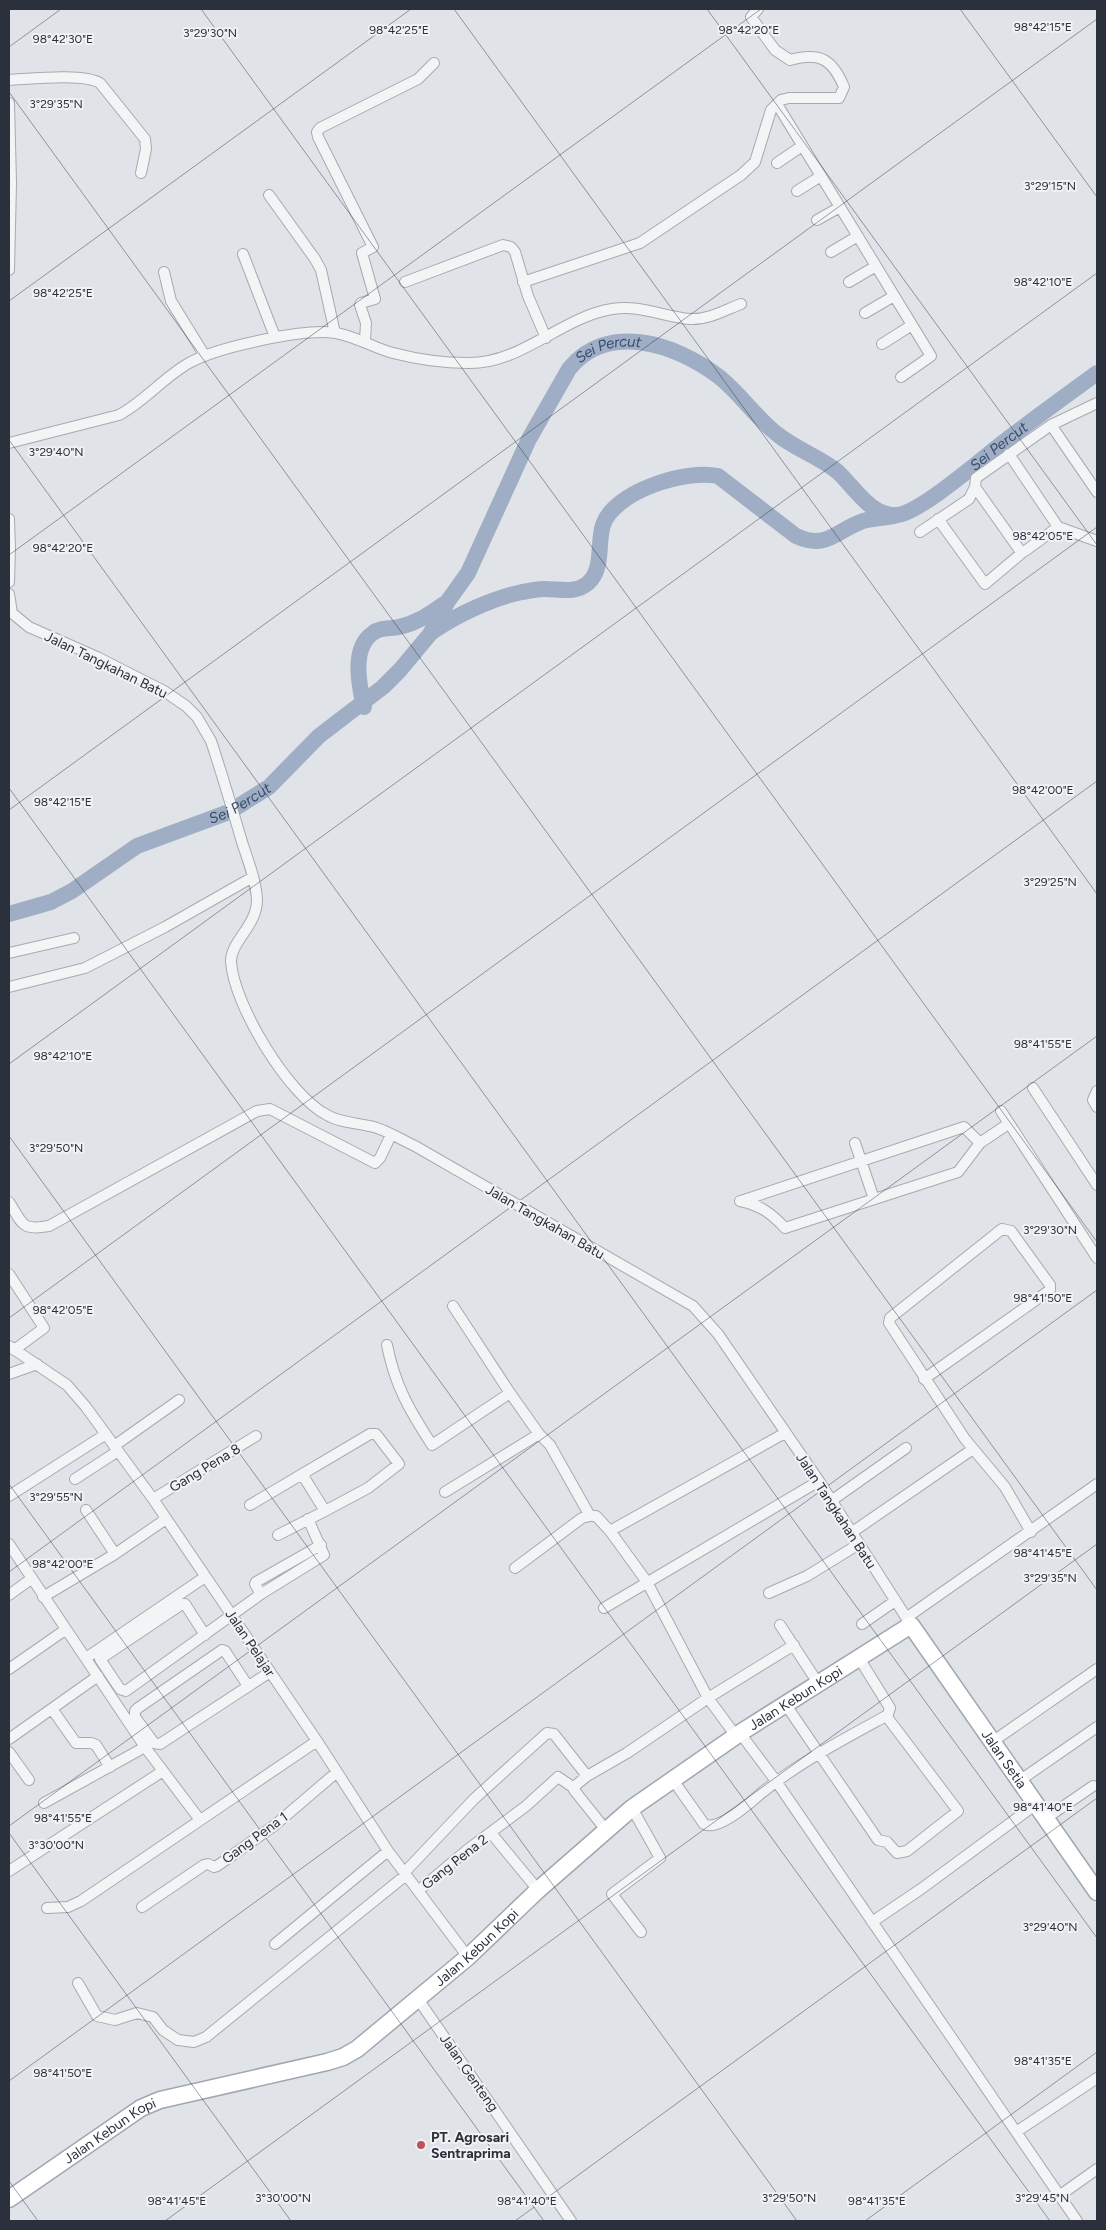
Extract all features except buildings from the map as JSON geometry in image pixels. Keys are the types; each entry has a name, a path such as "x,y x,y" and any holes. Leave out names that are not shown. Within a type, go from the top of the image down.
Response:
{"main road":[{"name":"Jalan Kebun Kopi","path":"9,2199 141,2108 160,2100 343,2057 358,2049 468,1957 538,1890 632,1808 738,1735 859,1658 908,1621"},
{"name":"Jalan Setia","path":"908,1621 1097,1892"}],"street":[{"path":"523,282 640,243 741,175 755,162 772,110 781,100 789,98 838,98 844,87 838,73 822,57 807,55 790,60 775,50 751,17 758,9"},
{"path":"365,341 366,323 360,305 375,299 362,253 373,247 317,132 320,128 418,79 434,64"},
{"path":"9,80 76,78 91,79 100,83 145,139 146,149 141,173"},
{"path":"9,103 11,174 9,270"},
{"path":"777,104 931,356 901,377"},
{"path":"777,163 802,146"},
{"path":"797,191 821,176"},
{"path":"269,195 321,270 335,333"},
{"path":"817,220 840,206"},
{"path":"831,252 858,236"},
{"path":"405,282 502,244 511,247 515,252 523,282 546,338"},
{"path":"244,254 275,337"},
{"path":"849,282 876,266"},
{"path":"164,272 171,301 205,356"},
{"path":"865,313 894,296"},
{"path":"9,443 119,415 131,408 188,364 205,356 275,337 310,333 335,333 365,341 392,353 469,364 495,360 546,338 589,314 612,308 628,307 691,319 707,318 740,304"},
{"path":"882,344 912,325"},
{"path":"920,532 969,499 975,487 976,478 1009,454 1051,425 1096,408"},
{"path":"1051,425 1097,492"},
{"path":"1009,454 1058,527 1097,541"},
{"path":"975,487 1023,552"},
{"path":"9,519 9,582"},
{"path":"938,519 985,584 1023,552 1058,527"},
{"name":"Jalan Tangkahan Batu","path":"9,594 12,612 29,627 156,686 186,706 206,729 219,764 256,885 256,912 247,930 232,951 231,962 239,993 252,1023 276,1063 296,1088 314,1107 328,1116 376,1128 415,1146 693,1306 718,1334 819,1481 908,1621"},
{"path":"9,987 85,968 165,927 253,877"},
{"path":"9,953 74,938"},
{"path":"1033,1088 1097,1185"},
{"path":"1097,1091 1093,1100 1097,1106"},
{"path":"9,1202 23,1225 33,1229 49,1226 257,1111 270,1109 375,1163 380,1158 391,1135"},
{"path":"1000,1112 1097,1258"},
{"path":"980,1143 964,1127 740,1201 754,1204 771,1213 785,1228 958,1172 980,1143 1008,1124"},
{"path":"855,1142 874,1199"},
{"path":"924,1379 1050,1290 1050,1285 1011,1231 1002,1229 996,1233 970,1256 890,1318 889,1323 924,1379 973,1448 1005,1487 1030,1532"},
{"path":"9,1274 44,1328 12,1348"},
{"path":"453,1306 510,1393 539,1434 550,1445 590,1516"},
{"path":"386,1345 398,1388 405,1403 432,1444 510,1393"},
{"name":"Jalan Pelajar","path":"12,1348 67,1385 106,1434 153,1499 338,1772 388,1851 468,1957"},
{"path":"9,1374 37,1364"},
{"path":"74,1479 179,1400"},
{"path":"610,1531 785,1433"},
{"path":"9,1496 106,1434"},
{"path":"250,1505 370,1434 376,1434 382,1439 399,1464 368,1488 278,1535"},
{"path":"446,1492 539,1434"},
{"name":"Gang Pena 8","path":"153,1499 256,1436"},
{"path":"831,1501 906,1448"},
{"path":"851,1533 973,1448"},
{"path":"302,1474 325,1511"},
{"path":"604,1608 819,1481"},
{"path":"908,1621 1097,1484"},
{"path":"86,1510 115,1554"},
{"path":"515,1568 582,1518 596,1516 610,1531 647,1582 708,1698 776,1781 1077,2221"},
{"path":"43,1597 115,1554 166,1519"},
{"path":"205,1635 185,1604 182,1604 100,1659 120,1689 126,1691 232,1616 261,1594 255,1584 256,1582 323,1550 308,1519"},
{"path":"9,1544 146,1747 200,1820"},
{"path":"769,1593 807,1576 858,1544"},
{"path":"86,1658 206,1578"},
{"path":"9,1595 31,1579"},
{"path":"862,1624 895,1602"},
{"path":"780,1625 818,1683"},
{"path":"9,1669 66,1630"},
{"path":"606,1830 574,1788 587,1776 627,1753 708,1698 794,1645"},
{"path":"248,1686 225,1651 222,1650 138,1708 135,1711 135,1717 154,1742 160,1744 270,1672"},
{"path":"673,1780 708,1827 733,1816 776,1781 818,1753 886,1716 890,1708 859,1658"},
{"path":"992,1742 1097,1669"},
{"path":"9,1739 98,1676"},
{"path":"786,1705 878,1840 888,1843 897,1853 903,1853 958,1812 886,1716"},
{"path":"52,1709 76,1743 92,1743 96,1745 110,1767"},
{"path":"1019,1781 1097,1727"},
{"path":"78,1983 97,2016 115,2020 138,2013 153,2017 163,2030 178,2040 194,2042 206,2037 247,2005 405,1874 474,1799 547,1733 554,1734 587,1776"},
{"path":"48,1908 68,1907 81,1901 317,1741"},
{"path":"44,1802 146,1747"},
{"path":"9,1752 29,1780"},
{"path":"9,1871 163,1771"},
{"name":"Gang Pena 1","path":"142,1907 204,1866 208,1864 214,1867 217,1866 275,1825 338,1772"},
{"name":"Gang Pena 2","path":"418,1891 558,1777 574,1788"},
{"path":"1045,1819 1094,1786"},
{"path":"872,1922 921,1889 1035,1805"},
{"path":"632,1808 660,1858 612,1894 641,1932"},
{"path":"491,1833 538,1890"},
{"path":"275,1944 388,1851"},
{"name":"Jalan Genteng","path":"418,1999 571,2221"},
{"path":"1016,2132 1097,2078"},
{"path":"1059,2196 1097,2169"}],"waterway":[{"name":"Sei Percut","path":"9,914 51,902 72,891 137,846 229,812 269,787 319,736 383,687 430,634 448,601 468,573 529,439 569,369 585,354 602,345 642,342 662,347 701,365 726,383 777,434 838,472 864,500 879,512 888,515 908,512 937,494 1097,373"},
{"name":"Sei Percut","path":"432,632 452,619 499,598 539,589 573,590 588,583 596,571 601,532 610,513 621,502 636,493 671,479 688,476 718,476 796,536 807,540 816,541 831,538 863,521 894,516"},
{"path":"364,707 358,667 359,657 366,640 379,630 399,627 417,621 444,604"}],"place":[{"name":"PT. Agrosari Sentraprima","path":"421,2145"}]}
